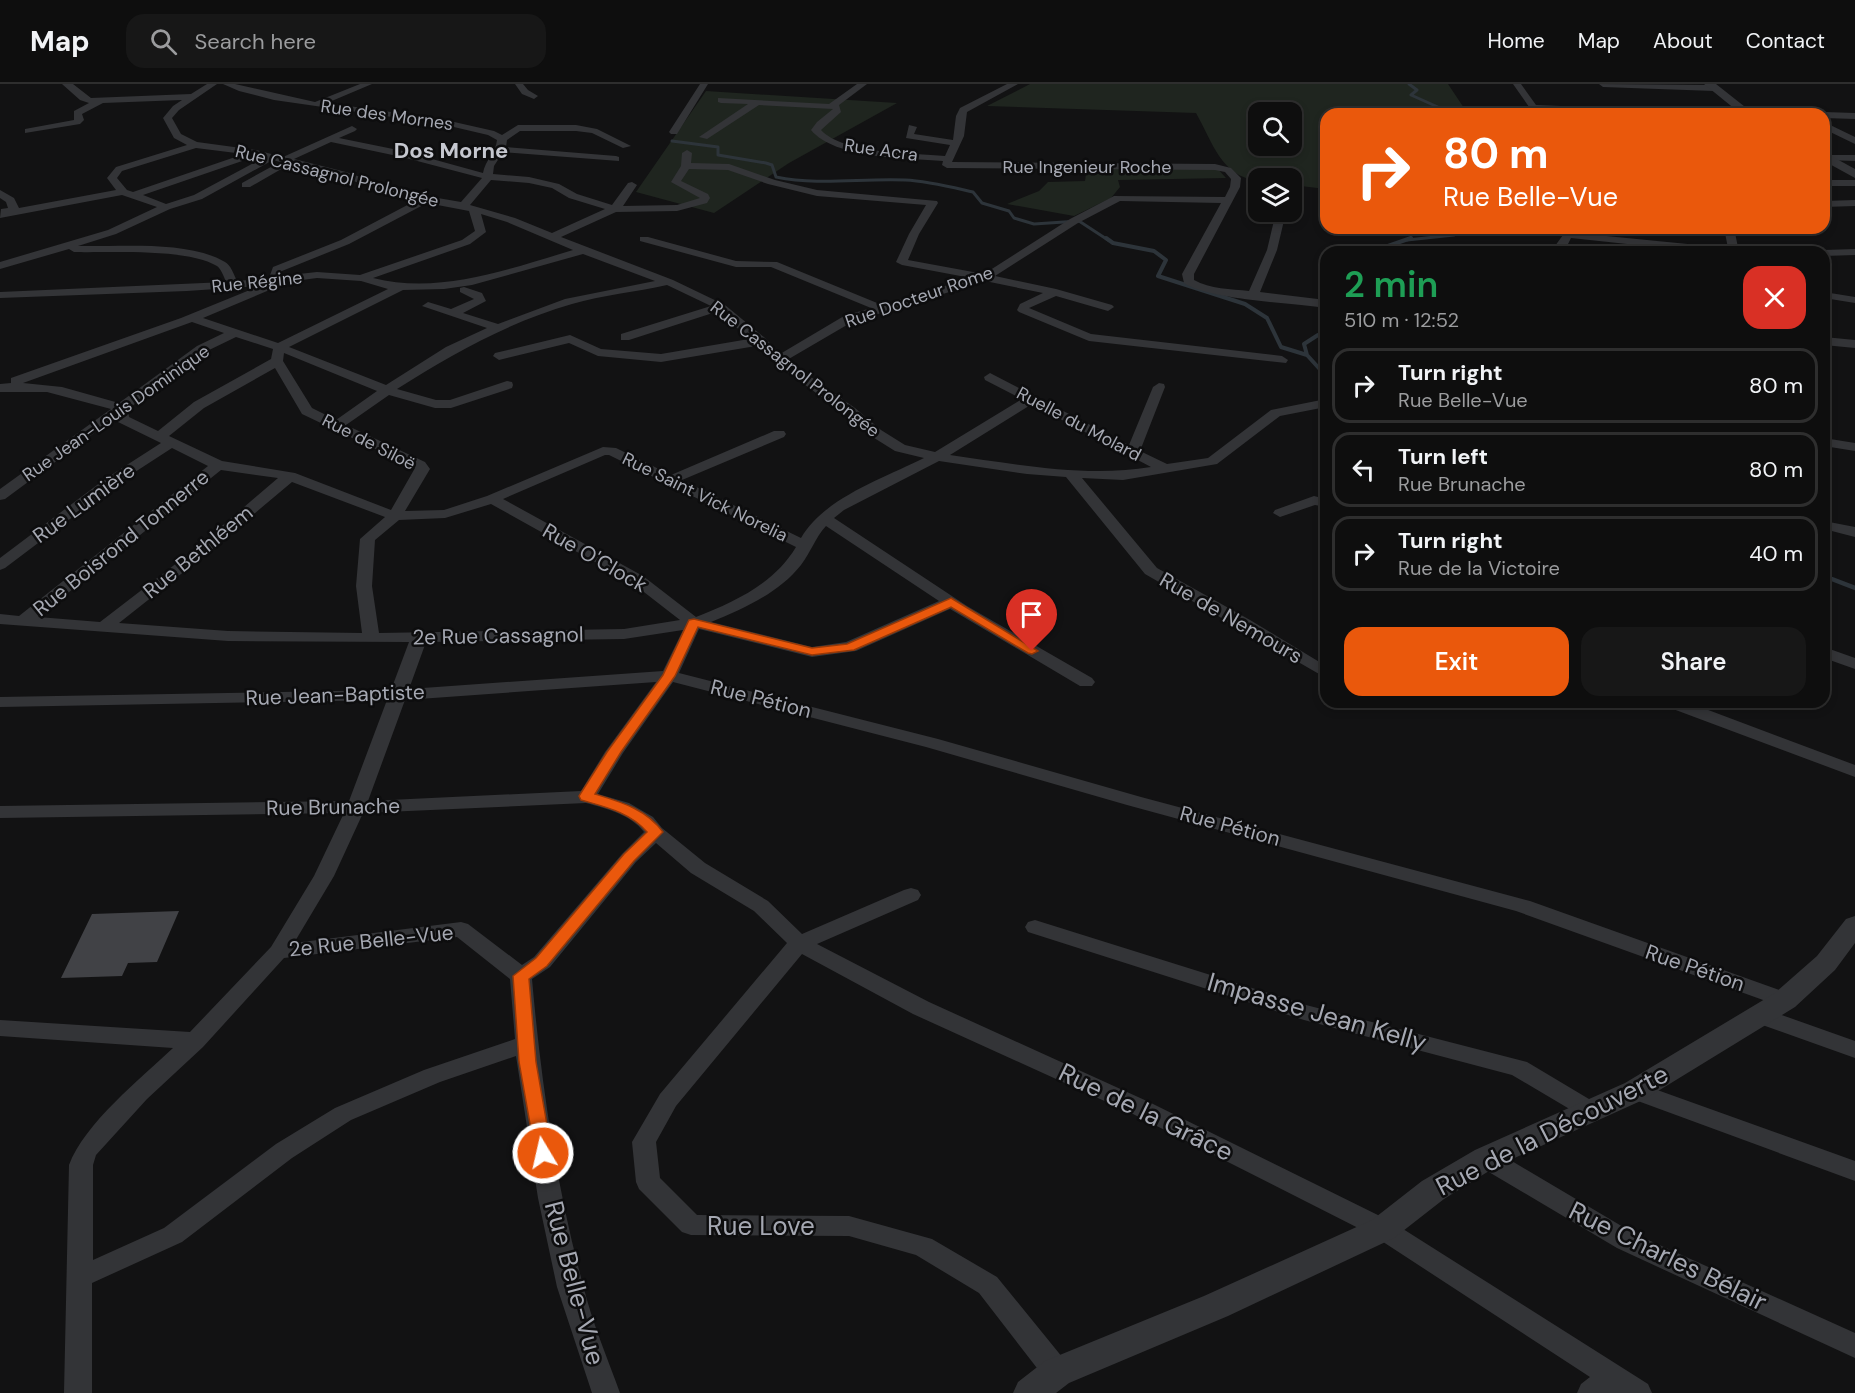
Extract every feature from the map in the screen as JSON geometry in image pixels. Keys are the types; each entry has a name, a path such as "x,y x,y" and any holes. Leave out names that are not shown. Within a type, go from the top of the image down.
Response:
{"street":[{"path":"66,84 72,86 85,100 194,97"},
{"path":"195,145 177,136 167,117 176,108 213,84"},
{"name":"Rue des Mornes","path":"227,84 261,94 315,105 443,122 491,133 508,150 616,159"},
{"path":"315,105 368,84"},
{"path":"519,84 525,92 534,96"},
{"path":"674,132 704,84"},
{"path":"840,84 863,84"},
{"path":"721,100 832,106 863,84"},
{"path":"947,162 959,136 960,114 963,110 1014,84"},
{"path":"1517,84 1534,108"},
{"path":"1603,84 1711,86 1740,108"},
{"path":"28,131 77,122 79,120 77,113 100,101"},
{"path":"704,137 758,102"},
{"name":"Rue Acra","path":"832,106 839,108 816,130 817,135 822,139 847,147 947,162"},
{"path":"1830,115 1855,116"},
{"path":"912,127 909,136 954,143"},
{"path":"468,208 488,177 489,166 502,144 518,128 576,128 594,131 626,146"},
{"path":"1830,128 1855,141"},
{"path":"246,185 286,161 352,129"},
{"path":"330,139 403,154 488,177 529,180 555,186 573,196 614,209 677,208 703,201 704,196 676,183 677,177 686,166 687,153"},
{"path":"166,207 127,194 112,178 119,169 195,145"},
{"name":"Rue Cassagnol Prolongée","path":"195,145 256,153 351,176 400,195 468,208 511,220 669,282 721,306 779,360 850,411 876,433 900,448 937,457 1072,474 1124,476 1212,461 1276,412 1320,404"},
{"path":"0,213 40,209 127,194 256,153"},
{"path":"0,266 112,232 166,207 198,197 270,157"},
{"path":"1830,157 1855,158"},
{"path":"1830,159 1855,174"},
{"name":"Rue Ingenieur Roche","path":"947,162 1215,167 1228,170 1236,178 1228,200"},
{"path":"686,166 729,167 772,182 816,192 933,203 914,234 902,262 1056,292 1108,308"},
{"path":"1830,183 1855,183"},
{"path":"552,237 614,209 632,185"},
{"path":"1,194 15,211"},
{"name":"Rue Docteur Rome","path":"779,360 848,319 986,277 1074,221 1118,198 1228,200"},
{"path":"0,387 264,289 274,282 277,269 345,242 424,200"},
{"path":"1228,200 1188,274 1188,281 1198,287 1220,291 1320,302"},
{"path":"1830,204 1855,203"},
{"name":"Rue Régine","path":"0,295 234,285 317,276 361,278 466,242 481,232 468,208"},
{"path":"1253,295 1272,250 1279,222"},
{"path":"1560,246 1570,234"},
{"path":"1596,234 1694,246"},
{"path":"644,239 736,264 773,264 880,308"},
{"path":"60,248 161,250 198,255 224,265 234,285"},
{"path":"583,250 465,287 428,306 493,331 501,362 562,339 570,339 606,354 661,358 761,341"},
{"path":"1830,253 1855,252"},
{"path":"361,278 398,288 465,287 478,295 480,301 453,314"},
{"path":"338,424 450,350 493,331 569,301 669,282"},
{"path":"279,359 398,288"},
{"path":"1056,292 1024,306 1023,310 1089,337 1282,360"},
{"path":"1830,296 1855,300"},
{"path":"625,337 721,306"},
{"path":"191,318 234,333 279,359 310,358 387,390 444,405 507,385"},
{"name":"Rue Jean-Louis Dominique","path":"0,496 201,349 234,333"},
{"path":"1830,342 1855,344"},
{"path":"279,359 310,358"},
{"name":"Rue de Siloë","path":"279,359 307,411 338,424 420,465 423,469 395,516 368,539 364,586 372,638"},
{"name":"Rue Lumière","path":"0,565 165,440 199,405 279,359"},
{"name":"Ruelle du Molard","path":"990,377 1167,470"},
{"name":"Rue Saint Vick Norelia","path":"0,387 24,385 63,389 121,408 123,419 218,465 290,476 395,516 445,514 492,499 603,451 614,452 805,546"},
{"path":"1133,452 1159,387"},
{"name":"2e Rue Cassagnol","path":"0,619 228,636 372,638 624,634 694,623 730,609 775,583 795,562 824,518 839,507 937,457 1031,399"},
{"path":"671,480 779,434"},
{"path":"1830,443 1855,447"},
{"name":"Rue Boisrond Tonnerre","path":"24,620 218,465"},
{"name":"Rue de Nemours","path":"1072,474 1151,571 1244,622 1320,669"},
{"name":"Rue Bethléem","path":"105,626 200,552 290,476"},
{"name":"Rue O'Clock","path":"492,499 637,579 694,623"},
{"path":"1280,513 1314,500 1320,502"},
{"path":"824,518 951,602 1086,682"},
{"path":"1830,526 1855,532"},
{"path":"586,796 614,752 669,676 694,623 812,652 850,647 951,602"},
{"path":"78,1393 81,1165 86,1151 139,1093 195,1041 278,952 324,876 356,807 419,638"},
{"path":"1830,654 1855,664"},
{"name":"Rue Jean-Baptiste","path":"0,702 397,694 669,676"},
{"name":"Rue Pétion","path":"669,676 932,743 1134,801 1523,906 1774,1008"},
{"path":"1687,708 1855,771"},
{"name":"Rue Brunache","path":"0,812 356,807 586,796 622,807 646,821 655,832"},
{"path":"521,976 542,962 629,858 655,832"},
{"name":"Rue de la Grâce","path":"655,832 698,868 761,906 799,943 921,1008 1141,1108 1383,1229 1601,1385 1638,1393"},
{"path":"799,943 912,895"},
{"name":"Rue de la Découverte","path":"1030,1393 1057,1372 1216,1306 1383,1229 1433,1190 1486,1158 1635,1091 1774,1008 1826,963 1855,926"},
{"name":"Impasse Jean Kelly","path":"1035,927 1304,1012 1519,1068 1591,1111"},
{"name":"2e Rue Belle-Vue","path":"278,952 461,929 521,976"},
{"name":"Rue Love","path":"799,943 668,1100 644,1142 648,1182 691,1225 849,1226 923,1246 988,1285 1057,1372"},
{"name":"Rue Belle-Vue","path":"521,976 526,1044 550,1198 570,1287 606,1393"},
{"path":"1774,1008 1855,1050"},
{"path":"0,1028 195,1041"},
{"path":"80,1277 173,1235 284,1151 343,1114 432,1076 526,1044"},
{"path":"1635,1091 1855,1171"},
{"name":"Rue Charles Bélair","path":"1486,1158 1626,1241 1855,1346"}],"shaded area":[{"path":"1030,84 1448,84 1464,108 1320,108 1320,188 1302,186 1302,168 1248,168 1248,179 1245,178 1227,165 1213,146 1196,113 987,106"},
{"path":"706,91 897,103 789,163 714,213 636,192"},
{"path":"1087,167 1217,168 1226,178 1118,180 1120,187 1111,198 1074,216 1007,204 1039,191 1048,182 1085,181"}],"building":[{"path":"179,911 157,962 128,963 122,976 61,978 92,914"}],"waterway":[{"path":"1409,84 1417,90 1411,95 1440,108"},
{"path":"672,141 718,147 718,155 772,165 776,177 792,180 905,180 956,188 973,192 982,203 1009,211 1014,218 1034,224 1079,221 1108,240"},
{"path":"1407,240 1456,234"},
{"path":"1106,238 1113,243 1154,251 1166,260 1158,276 1245,304 1267,318 1281,347 1307,355"},
{"path":"1388,246 1411,238"},
{"path":"1307,355 1304,344 1320,335"},
{"path":"1307,355 1320,369"},
{"path":"1830,578 1855,588"}],"district":[{"name":"Dos Morne","path":"451,150"}],"route":[{"path":"543,1153 528,1062 521,976 542,962 629,858 655,832 646,821 622,807 586,796 614,752 669,676 694,623 812,652 850,647 951,602 1032,651"}]}
